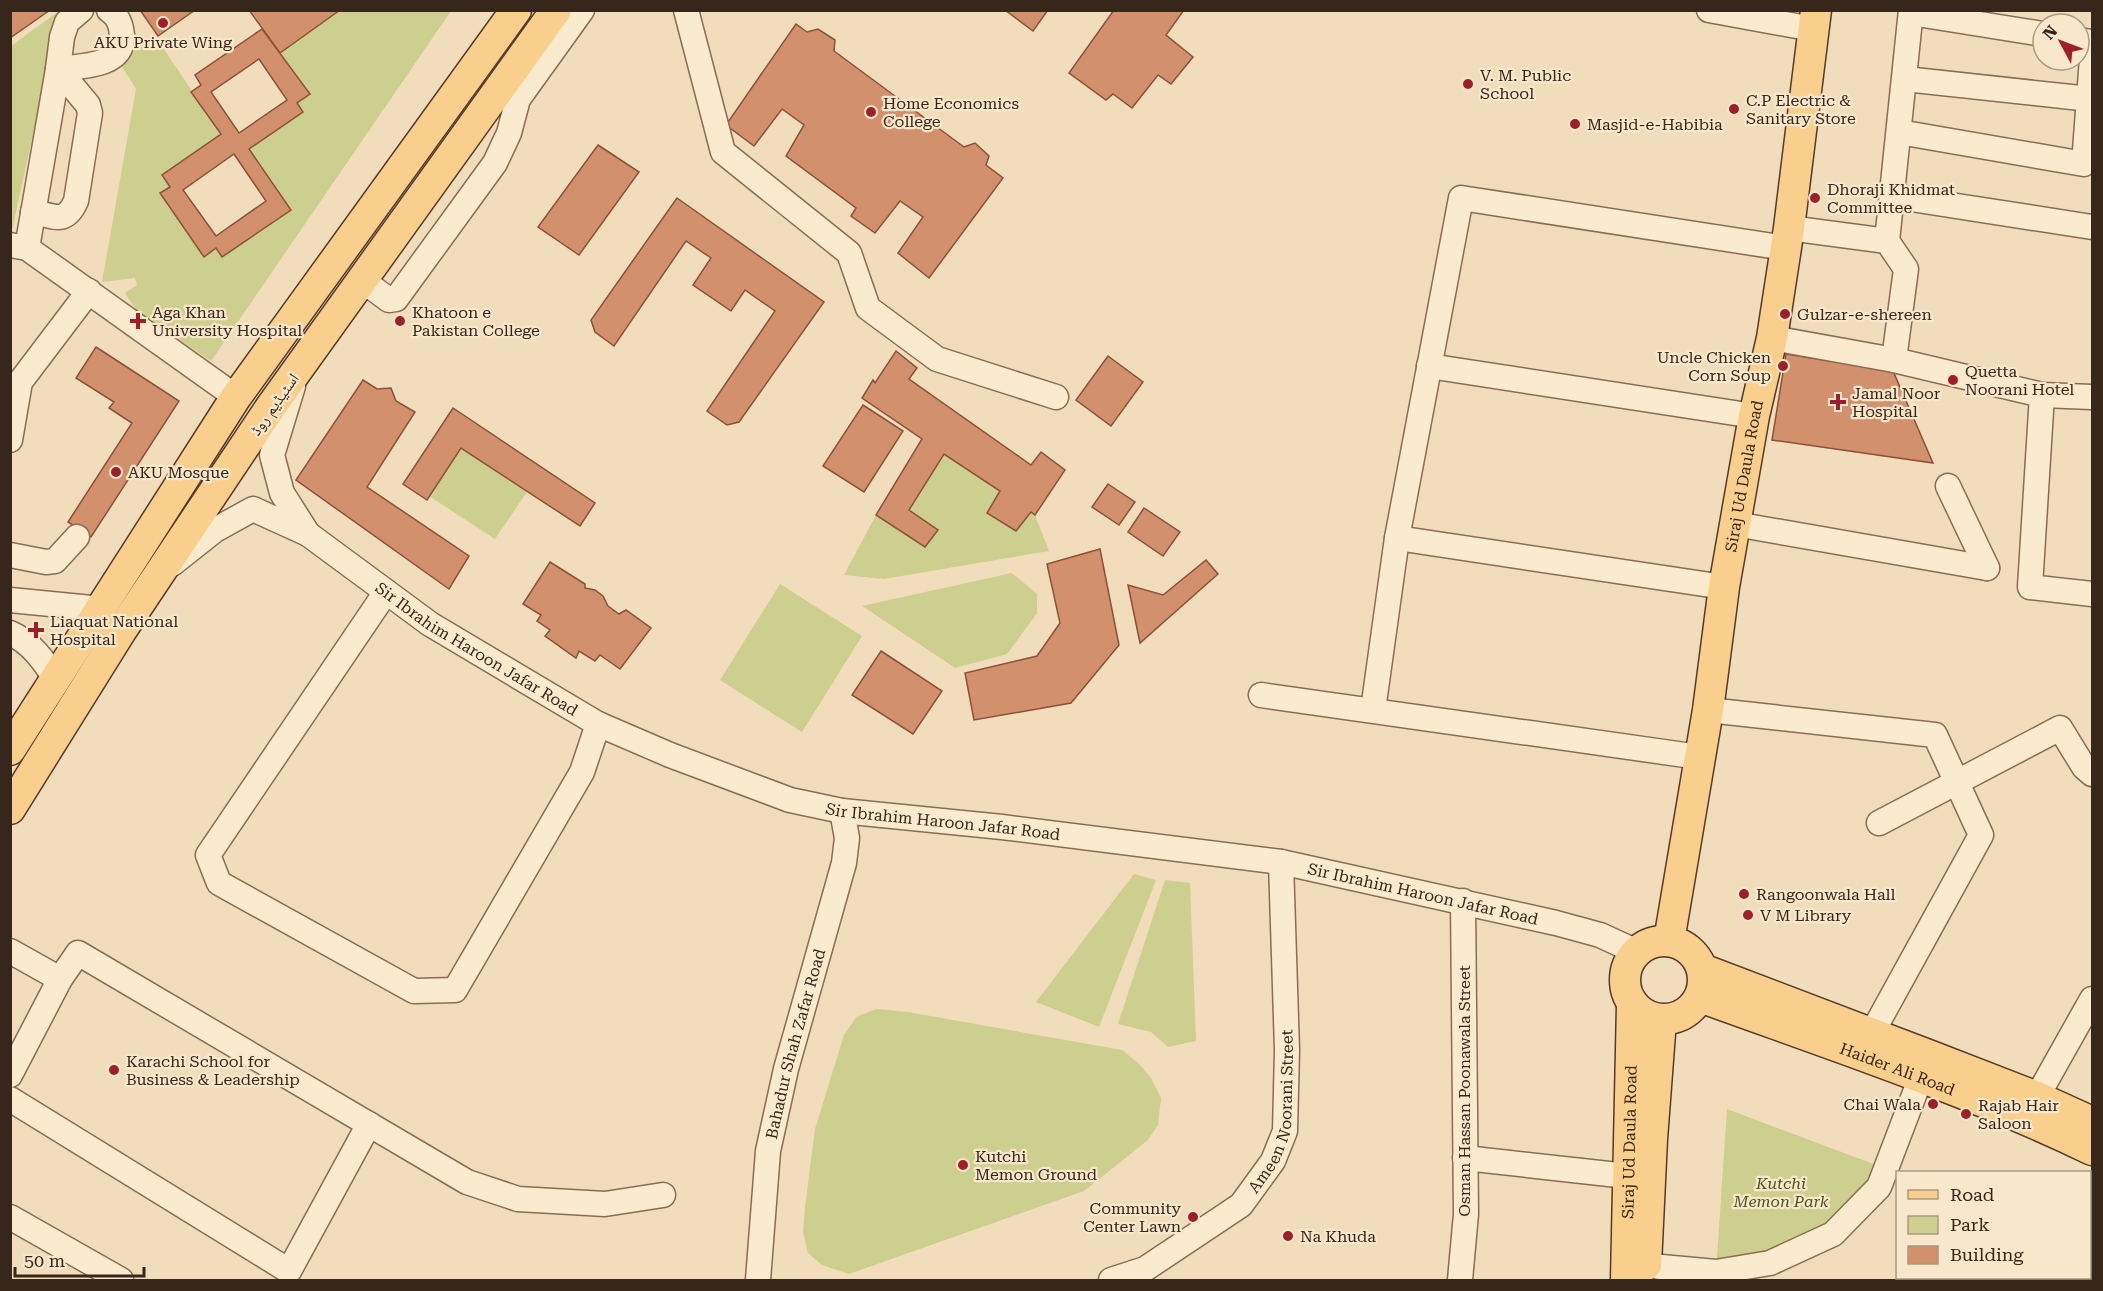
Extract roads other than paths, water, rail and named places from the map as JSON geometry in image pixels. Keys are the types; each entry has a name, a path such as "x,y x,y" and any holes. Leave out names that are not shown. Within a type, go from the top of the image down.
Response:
{"main road":[{"path":"10,750 236,397 516,10"},
{"name":"اسٹیڈیم روڈ","path":"10,809 121,631 299,368 362,280 497,116 556,10"},
{"name":"Siraj Ud Daula Road","path":"1669,941 1708,710 1724,587 1754,416 1772,338 1815,20"},
{"path":"458,92 497,116"},
{"path":"1669,941 1680,944 1697,958 1701,983 1684,1014 1660,1020 1645,1015 1632,1004 1624,983 1625,971 1637,952 1652,943 1669,941"},
{"name":"Haider Ali Road","path":"1701,983 1872,1033 2037,1097 2092,1122"},
{"name":"Haider Ali Road","path":"1701,983 2055,1132 2092,1150"},
{"name":"Siraj Ud Daula Road","path":"1632,1004 1639,1178 1637,1272"},
{"name":"Siraj Ud Daula Road","path":"1639,1178 1660,1020"}],"street":[{"path":"81,10 67,22 62,37 33,213 19,246 89,291 236,397"},
{"path":"58,69 102,63 116,55 122,39 121,27 116,15 109,10"},
{"path":"362,280 389,300 396,299 495,163 506,141 497,116 518,99 582,10"},
{"path":"686,10 723,152 849,253 868,308 937,358 1056,397"},
{"path":"1709,10 1815,20"},
{"path":"1894,360 1906,269 1887,241 1911,12 2031,32"},
{"path":"1899,132 2084,164 2092,58"},
{"path":"33,213 63,218 70,214 76,201 90,113 88,105 58,69"},
{"path":"1905,79 2090,99"},
{"path":"1892,196 2092,227"},
{"path":"1373,710 1397,538 1461,198 1787,238 1887,241"},
{"path":"10,440 20,382 89,291"},
{"path":"1772,338 1894,360 2042,395 2092,397"},
{"path":"1429,366 1754,416"},
{"path":"299,368 272,455 282,493 308,534"},
{"path":"2042,395 2030,587 2092,594"},
{"path":"1735,524 1987,568 1948,486"},
{"path":"158,576 215,530 253,509 308,534"},
{"name":"Sir Ibrahim Haroon Jafar Road","path":"308,534 430,624 598,724 670,755 790,800 842,811 1025,829 1281,862 1463,901 1600,935 1637,952"},
{"path":"10,555 46,562 55,561 77,537"},
{"path":"1397,538 1724,587"},
{"path":"386,592 208,855 219,883 414,991 455,990 582,772 598,724"},
{"path":"10,600 102,609"},
{"path":"10,633 33,649 45,662 56,680"},
{"path":"1261,695 1699,757"},
{"path":"1708,710 1935,735 1981,835 1872,1033"},
{"path":"1879,823 2060,728 2084,767 2092,774"},
{"name":"Bahadur Shah Zafar Road","path":"758,1281 768,1151 786,1069 844,863 847,838 842,811"},
{"name":"Ameen Noorani Street","path":"1111,1281 1147,1275 1241,1205 1273,1161 1285,1131 1287,1050 1281,862"},
{"name":"Osman Hassan Poonawala Street","path":"1461,1281 1466,1214 1463,901"},
{"path":"10,951 60,979"},
{"path":"10,1075 60,979 78,953 467,1182 518,1199 605,1204 663,1195"},
{"path":"2037,1097 2092,999"},
{"path":"1637,1272 1748,1274 1833,1234 1888,1191 1921,1077"},
{"path":"10,1099 289,1271 369,1124"},
{"path":"1465,1158 1639,1178"},
{"path":"10,1216 121,1281"}],"place":[{"name":"AKU Private Wing","path":"163,23"},
{"name":"V. M. Public School","path":"1468,84"},
{"name":"C.P Electric & Sanitary Store","path":"1734,109"},
{"name":"Home Economics College","path":"871,112"},
{"name":"Masjid-e-Habibia","path":"1575,124"},
{"name":"Dhoraji Khidmat Committee","path":"1815,198"},
{"name":"Gulzar-e-shereen","path":"1785,314"},
{"name":"Aga Khan University Hospital","path":"138,321"},
{"name":"Khatoon e Pakistan College","path":"400,321"},
{"name":"Uncle Chicken Corn Soup","path":"1783,366"},
{"name":"Quetta Noorani Hotel","path":"1953,380"},
{"name":"Jamal Noor Hospital","path":"1838,402"},
{"name":"AKU Mosque","path":"116,472"},
{"name":"Liaquat National Hospital","path":"36,630"},
{"name":"Rangoonwala Hall","path":"1744,894"},
{"name":"V M Library","path":"1748,915"},
{"name":"Karachi School for Business & Leadership","path":"114,1070"},
{"name":"Chai Wala","path":"1933,1104"},
{"name":"Rajab Hair Saloon","path":"1966,1114"},
{"name":"Kutchi Memon Ground","path":"963,1165"},
{"name":"Community Center Lawn","path":"1193,1217"},
{"name":"Na Khuda","path":"1288,1236"}],"park label":[{"name":"Kutchi Memon Park","path":"1781,1192"}]}
